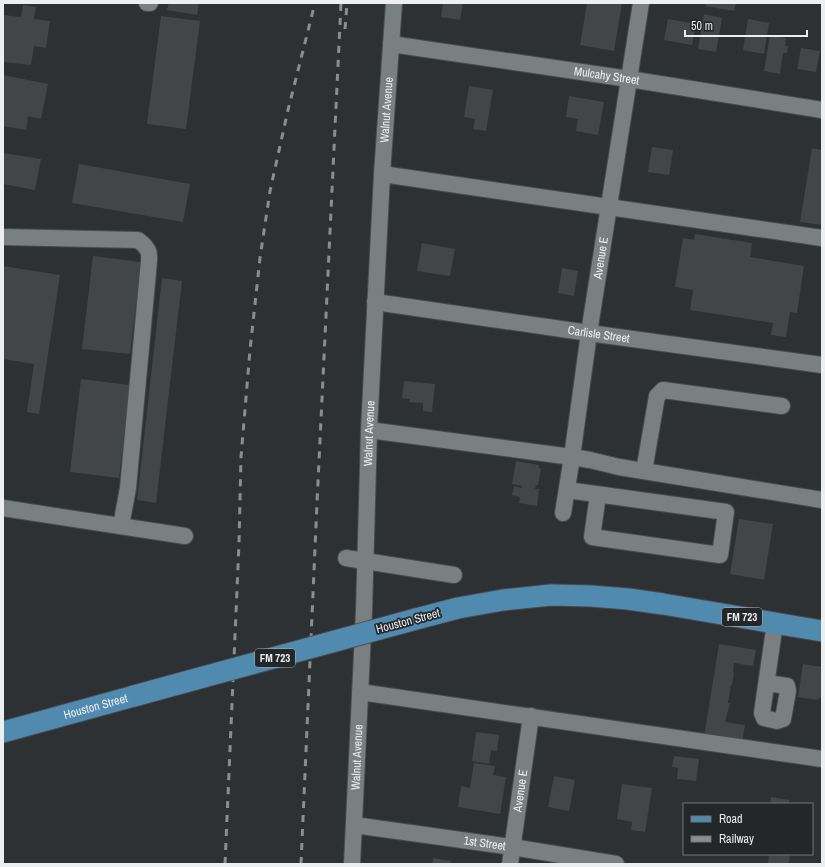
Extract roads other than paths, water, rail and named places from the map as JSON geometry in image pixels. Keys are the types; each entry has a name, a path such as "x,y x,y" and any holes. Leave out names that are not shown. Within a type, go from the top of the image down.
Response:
{"main road":[{"name":"Houston Street","path":"3,732 416,619 458,608 503,600 551,595 628,599 822,631"}],"street":[{"name":"Walnut Avenue","path":"352,864 366,560 368,430 382,174 394,3"},
{"name":"Avenue E","path":"563,513 589,333 641,3"},
{"name":"Mulcahy Street","path":"391,44 629,79 822,110"},
{"path":"382,174 822,238"},
{"path":"3,237 138,240 145,245 150,252 128,488 121,526"},
{"name":"Carlisle Street","path":"376,302 822,365"},
{"path":"644,471 657,396 663,390 782,406"},
{"path":"368,430 572,457 619,468 822,500"},
{"path":"567,490 726,512 720,555 592,537 598,495"},
{"path":"3,508 186,536"},
{"path":"346,558 454,575"},
{"path":"767,683 775,623"},
{"path":"360,692 822,759"},
{"name":"Avenue E","path":"510,864 531,716"},
{"name":"1st Street","path":"354,825 512,847 616,864"}],"railway":[{"path":"225,864 239,544 241,457 250,350 260,258 270,191 288,110 315,3"},
{"path":"301,864 341,3"},
{"path":"345,29 347,3"}]}
